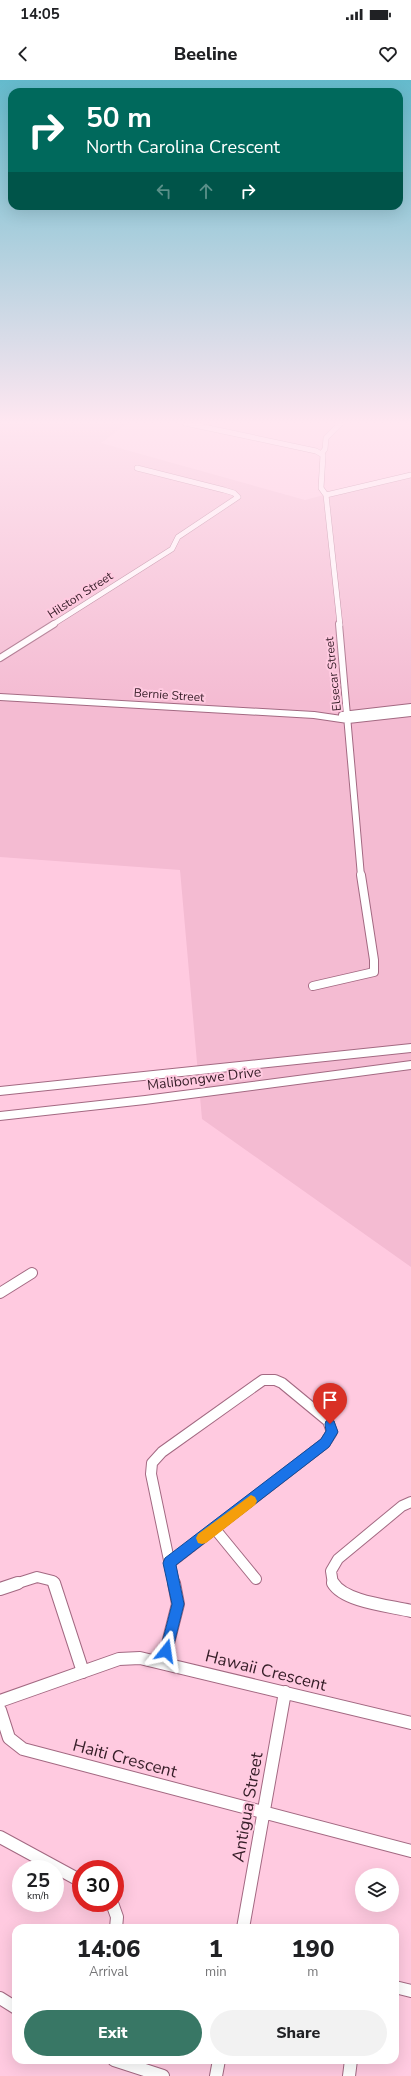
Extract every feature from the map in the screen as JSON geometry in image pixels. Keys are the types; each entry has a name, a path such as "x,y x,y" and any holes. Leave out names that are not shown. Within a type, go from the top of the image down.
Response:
{"main road":[{"name":"Malibongwe Drive","path":"0,1091 411,1048"},
{"name":"Malibongwe Drive","path":"0,1116 145,1100 411,1065"}],"street":[{"name":"Hilston Street","path":"0,658 170,550 178,537 209,516"},
{"name":"Elsecar Street","path":"313,986 374,972 374,960 361,881 348,717 328,516"},
{"name":"Bernie Street","path":"0,697 336,717 411,713"},
{"name":"Bernie Street","path":"348,717 411,706"},
{"path":"0,1293 32,1273"},
{"path":"163,1663 178,1608 151,1474 152,1464 162,1452 263,1380 275,1380 282,1383 328,1421 332,1427 331,1435 325,1443 170,1563"},
{"path":"411,1502 402,1506 338,1559 333,1564 330,1576 336,1588 346,1594 411,1611"},
{"path":"215,1529 256,1579"},
{"path":"0,1589 37,1577 53,1581 57,1587 83,1672"},
{"name":"Hawaii Crescent","path":"0,1701 124,1658 140,1658 411,1723"},
{"name":"Antigua Street","path":"244,1924 265,1813 285,1692"},
{"name":"Haiti Crescent","path":"0,1710 6,1735 12,1743 23,1749 411,1851"},
{"path":"0,1837 72,1876"},
{"path":"115,1912 117,1917 116,1924"},
{"path":"399,1988 411,1991"},
{"path":"0,1998 12,2006"},
{"path":"126,2064 163,2076"},
{"path":"216,2076 218,2064"},
{"path":"349,2076 350,2064"}],"shaded area":[{"path":"0,516 411,516 411,1267 202,1119 180,870 0,857"}],"slow traffic":[{"path":"202,1538 251,1501"}],"route":[{"path":"166,1651 178,1608 170,1563 329,1440 332,1432 332,1427 330,1424"}]}
